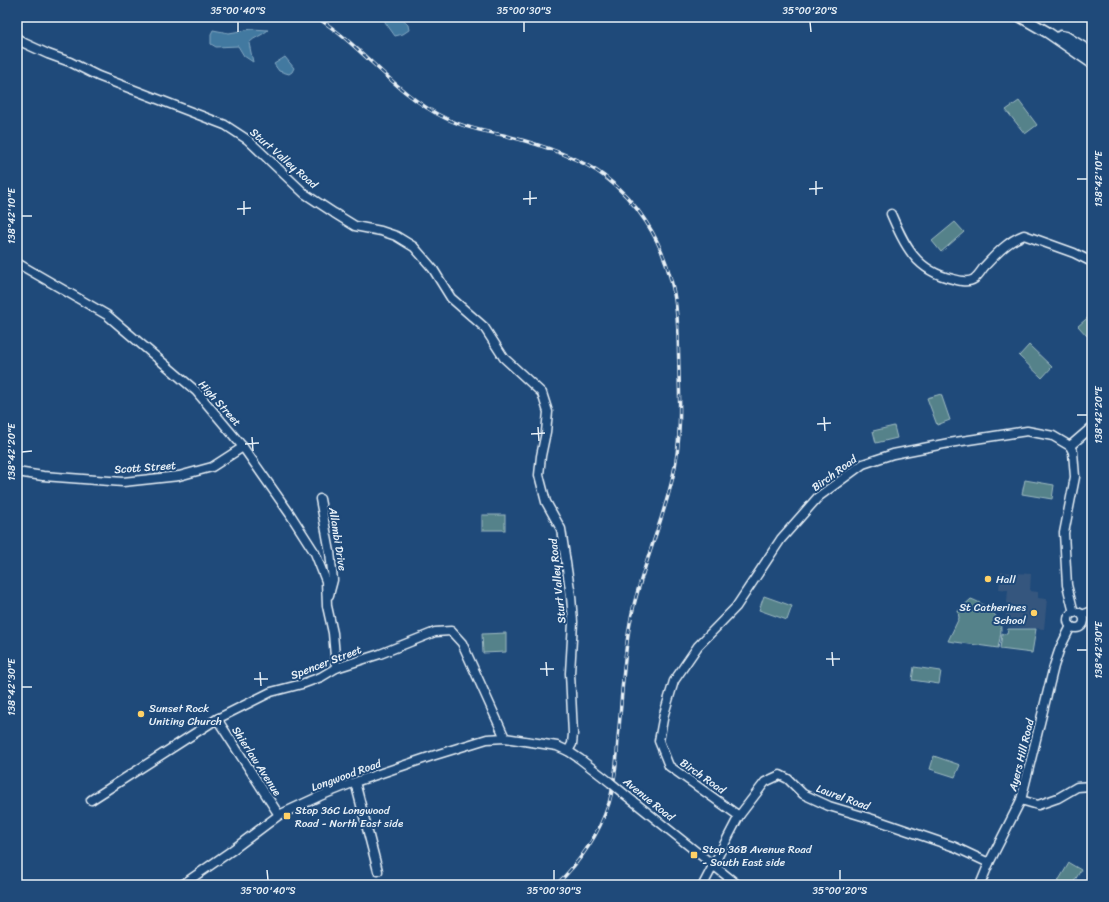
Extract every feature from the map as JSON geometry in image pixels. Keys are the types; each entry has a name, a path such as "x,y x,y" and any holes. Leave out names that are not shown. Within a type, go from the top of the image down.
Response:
{"main road":[{"path":"1021,17 1048,32 1092,63"},
{"path":"1048,32 1066,37 1092,53"}],"street":[{"name":"Sturt Valley Road","path":"17,38 24,43 70,62 98,76 225,125 248,140 305,194 334,213 355,226 381,231 396,236 414,247 433,269 451,298 484,327 504,358 542,393 548,412 539,475 546,502 562,529 573,622 570,673 573,734 572,744 568,751"},
{"path":"891,214 910,253 926,268 947,278 963,282 974,279 999,252 1015,238 1024,235 1074,253 1092,262"},
{"name":"High Street","path":"17,262 107,315 196,391 244,447 315,553 326,581 327,606 334,634 336,668"},
{"path":"1074,613 1067,585 1064,533 1075,477 1073,452 1070,446 1092,427"},
{"name":"Birch Road","path":"739,816 669,766 659,742 664,714 674,682 698,646 736,607 781,539 818,497 863,464 893,454 949,443 1027,431 1053,436 1070,446"},
{"name":"Scott Street","path":"17,472 43,476 122,482 179,476 212,467 244,447"},
{"name":"Allambi Drive","path":"320,499 330,552 333,580 327,606"},
{"path":"1074,613 1082,615 1092,611"},
{"path":"1074,613 1069,619 1071,626 1076,628 1083,625 1084,620 1082,615"},
{"name":"Ayers Hill Road","path":"980,885 1021,800 1054,666 1060,648 1071,626"},
{"name":"Spencer Street","path":"91,800 217,719 271,692 302,684 321,677 336,668 380,654 434,632 451,631 462,643 506,738"},
{"name":"Shierlaw Avenue","path":"217,719 279,815"},
{"name":"Longwood Road","path":"182,885 279,815 355,782 487,739 506,738 539,743"},
{"name":"Avenue Road","path":"539,743 557,746 580,758 738,885"},
{"name":"Laurel Road","path":"703,885 739,816 765,782 780,775 788,779 803,794 829,806 880,821 955,847 990,863"},
{"path":"355,782 378,871"},
{"path":"1021,800 1038,805 1058,798 1077,787 1092,786"}],"shaded area":[{"path":"385,17 395,17 401,19 408,25 409,30 403,34 395,36 385,22"},
{"path":"252,29 268,30 249,43 253,62 244,56 238,46 216,47 211,44 211,34 213,30 229,33"},
{"path":"285,57 294,68 289,74 279,71 274,64"},
{"path":"1001,572 1031,574 1030,591 1038,592 1038,598 1047,599 1044,629 1005,626 1008,590 999,589"}],"green space":[{"path":"1019,101 1037,125 1025,134 1006,110"},
{"path":"955,222 964,232 941,252 932,241"},
{"path":"1092,314 1092,331 1087,336 1078,326"},
{"path":"1029,345 1052,367 1042,378 1019,356"},
{"path":"941,394 950,420 937,425 927,398"},
{"path":"894,426 897,438 876,443 873,431"},
{"path":"1025,480 1054,485 1052,499 1022,494"},
{"path":"482,515 505,515 505,530 482,530"},
{"path":"764,596 792,606 787,620 759,610"},
{"path":"971,599 986,607 998,619 1001,629 998,648 948,641 959,618 958,611"},
{"path":"1008,629 1036,629 1032,653 1000,649 1002,634 1007,634"},
{"path":"506,633 506,652 483,653 482,634"},
{"path":"914,667 941,671 939,684 912,680"},
{"path":"934,756 960,765 955,777 930,769"},
{"path":"1069,863 1081,870 1072,885 1061,885 1057,883"}],"railway":[{"path":"316,17 349,42 410,96 445,118 466,126 542,146 569,156 604,176 616,186 637,209 654,236 667,265 674,291 677,314 680,399 676,463 663,513 639,586 630,623 624,666 615,771 609,803 594,837 573,867 556,885"}],"place":[{"name":"Hall","path":"988,579"},
{"name":"St Catherines School","path":"1034,613"},
{"name":"Sunset Rock Uniting Church","path":"141,714"},
{"name":"Stop 36C Longwood Road - North East side","path":"287,816"},
{"name":"Stop 36B Avenue Road - South East side","path":"694,855"}]}
